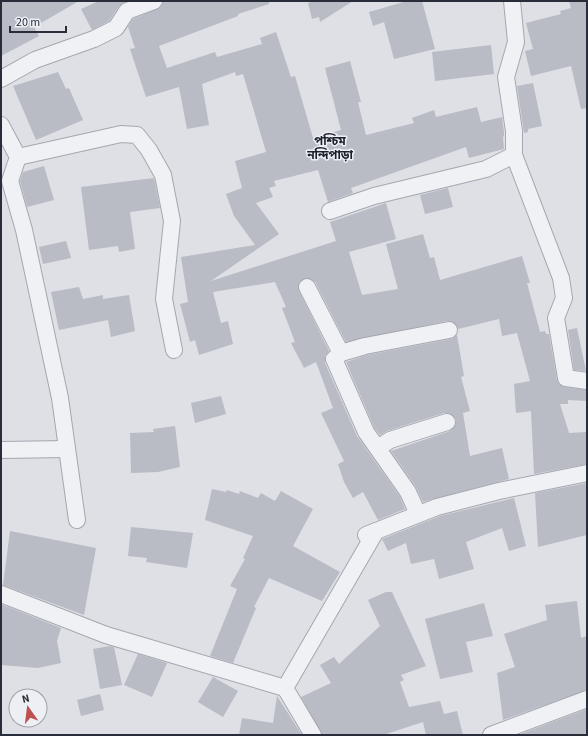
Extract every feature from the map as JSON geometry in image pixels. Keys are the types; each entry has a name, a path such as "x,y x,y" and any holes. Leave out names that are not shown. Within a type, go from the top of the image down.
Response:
{"street":[{"path":"1,79 35,60 94,40 116,28 127,11 154,1"},
{"path":"512,1 516,42 506,77 514,130 514,155 561,278 564,298 556,318 566,378 587,381"},
{"path":"1,125 18,157 10,181 24,230 60,398 77,520"},
{"path":"18,157 122,134 137,135 149,150 163,175 172,221 164,299 174,350"},
{"path":"330,211 374,196 486,168 514,155"},
{"path":"307,287 341,353"},
{"path":"418,514 408,492 366,432 334,359 341,353 364,346 449,330"},
{"path":"378,448 396,437 447,422"},
{"path":"1,450 67,449"},
{"path":"360,537 437,507 499,491 587,473"},
{"path":"285,688 376,531"},
{"path":"1,594 106,635 285,688 313,735"},
{"path":"491,735 587,699"}],"building":[{"path":"1,1 79,1 34,27 39,36 1,56"},
{"path":"99,1 127,1 119,6 109,21 92,30 81,9"},
{"path":"163,1 269,1 269,4 238,14 238,16 159,46 167,68 215,52 217,57 262,44 260,38 276,32 291,77 295,76 313,138 341,130 325,68 350,61 361,102 358,102 366,135 414,123 412,118 434,110 436,117 477,107 481,122 502,117 504,149 469,158 466,147 351,188 353,193 328,202 318,170 274,181 276,186 269,188 273,197 256,203 279,234 211,281 336,241 330,222 386,203 396,239 349,252 362,295 398,289 386,244 423,234 430,258 434,257 440,280 522,256 530,283 527,283 540,332 545,331 546,334 549,334 557,380 559,384 564,387 587,390 587,401 568,400 568,404 560,404 569,433 587,432 587,464 534,474 531,411 516,413 514,384 530,381 517,333 502,336 499,319 458,329 456,324 447,321 346,342 315,282 307,278 299,282 299,291 329,351 325,356 325,363 357,436 400,497 405,509 378,520 363,492 353,498 344,482 338,464 344,461 321,413 333,408 316,362 304,368 291,343 295,342 282,308 286,307 275,282 213,292 221,323 228,321 233,344 199,355 195,340 190,342 180,304 188,302 181,257 255,245 234,216 226,194 242,188 235,161 266,152 243,74 236,76 235,72 202,84 209,125 187,129 179,87 146,97 130,49 135,48 128,27 133,19 161,7"},
{"path":"315,1 353,1 320,22 319,17 312,19 308,3"},
{"path":"407,1 422,1 435,49 394,59 384,22 373,26 369,12"},
{"path":"569,1 587,1 587,108 581,109 571,66 531,76 525,51 533,49 526,23 561,14 560,11 571,8"},
{"path":"491,45 494,74 435,81 432,52"},
{"path":"58,72 66,89 69,88 83,120 36,140 13,86"},
{"path":"533,83 542,126 528,129 528,132 524,133 517,86"},
{"path":"44,166 54,200 27,207 20,181 23,172"},
{"path":"154,178 160,208 130,212 135,249 119,252 118,246 89,250 81,187"},
{"path":"448,188 453,207 425,214 420,195"},
{"path":"66,241 71,258 43,264 39,247"},
{"path":"79,287 83,299 103,295 103,299 129,295 135,331 111,337 108,320 59,330 51,292"},
{"path":"577,328 586,371 574,370 568,330"},
{"path":"457,335 464,376 461,377 470,411 463,413 470,456 502,448 509,479 423,502 416,487 391,451 450,431 456,424 456,419 449,413 444,413 387,431 380,435 374,427 346,362 367,355 451,339"},
{"path":"221,396 226,414 195,423 191,403"},
{"path":"175,426 180,467 158,472 131,473 130,433 154,432 153,429"},
{"path":"587,483 587,535 538,547 535,493"},
{"path":"212,489 226,492 227,490 239,494 240,491 258,498 261,493 275,501 281,491 313,509 293,546 340,572 322,601 269,578 254,607 256,608 233,663 210,656 237,589 230,586 245,559 243,558 253,536 205,520"},
{"path":"514,498 526,546 509,551 502,528 466,542 474,569 439,579 434,559 411,564 406,543 388,551 382,539 440,516"},
{"path":"131,527 193,533 187,568 146,562 147,558 128,556"},
{"path":"10,531 96,548 84,615 3,585"},
{"path":"386,592 392,592 426,666 401,675 404,680 400,682 409,707 440,701 444,714 457,711 463,735 426,735 423,722 383,735 322,735 301,697 331,683 320,665 334,657 339,664 380,626 368,600"},
{"path":"577,601 581,638 587,636 587,690 503,720 497,673 515,667 504,634 547,620 545,605"},
{"path":"484,603 493,636 466,642 473,672 440,679 425,619"},
{"path":"1,604 61,628 57,641 61,663 38,668 1,665"},
{"path":"110,646 114,647 122,685 100,689 93,649"},
{"path":"138,654 167,663 152,697 124,685"},
{"path":"213,677 238,691 223,717 198,702"},
{"path":"100,694 104,710 81,716 77,700"},
{"path":"277,696 302,735 239,735 242,718 273,723"},
{"path":"587,709 587,733 580,735 518,735"}],"district":[{"name":"পশ্চিম নন্দিপাড়া","path":"330,148"}]}
